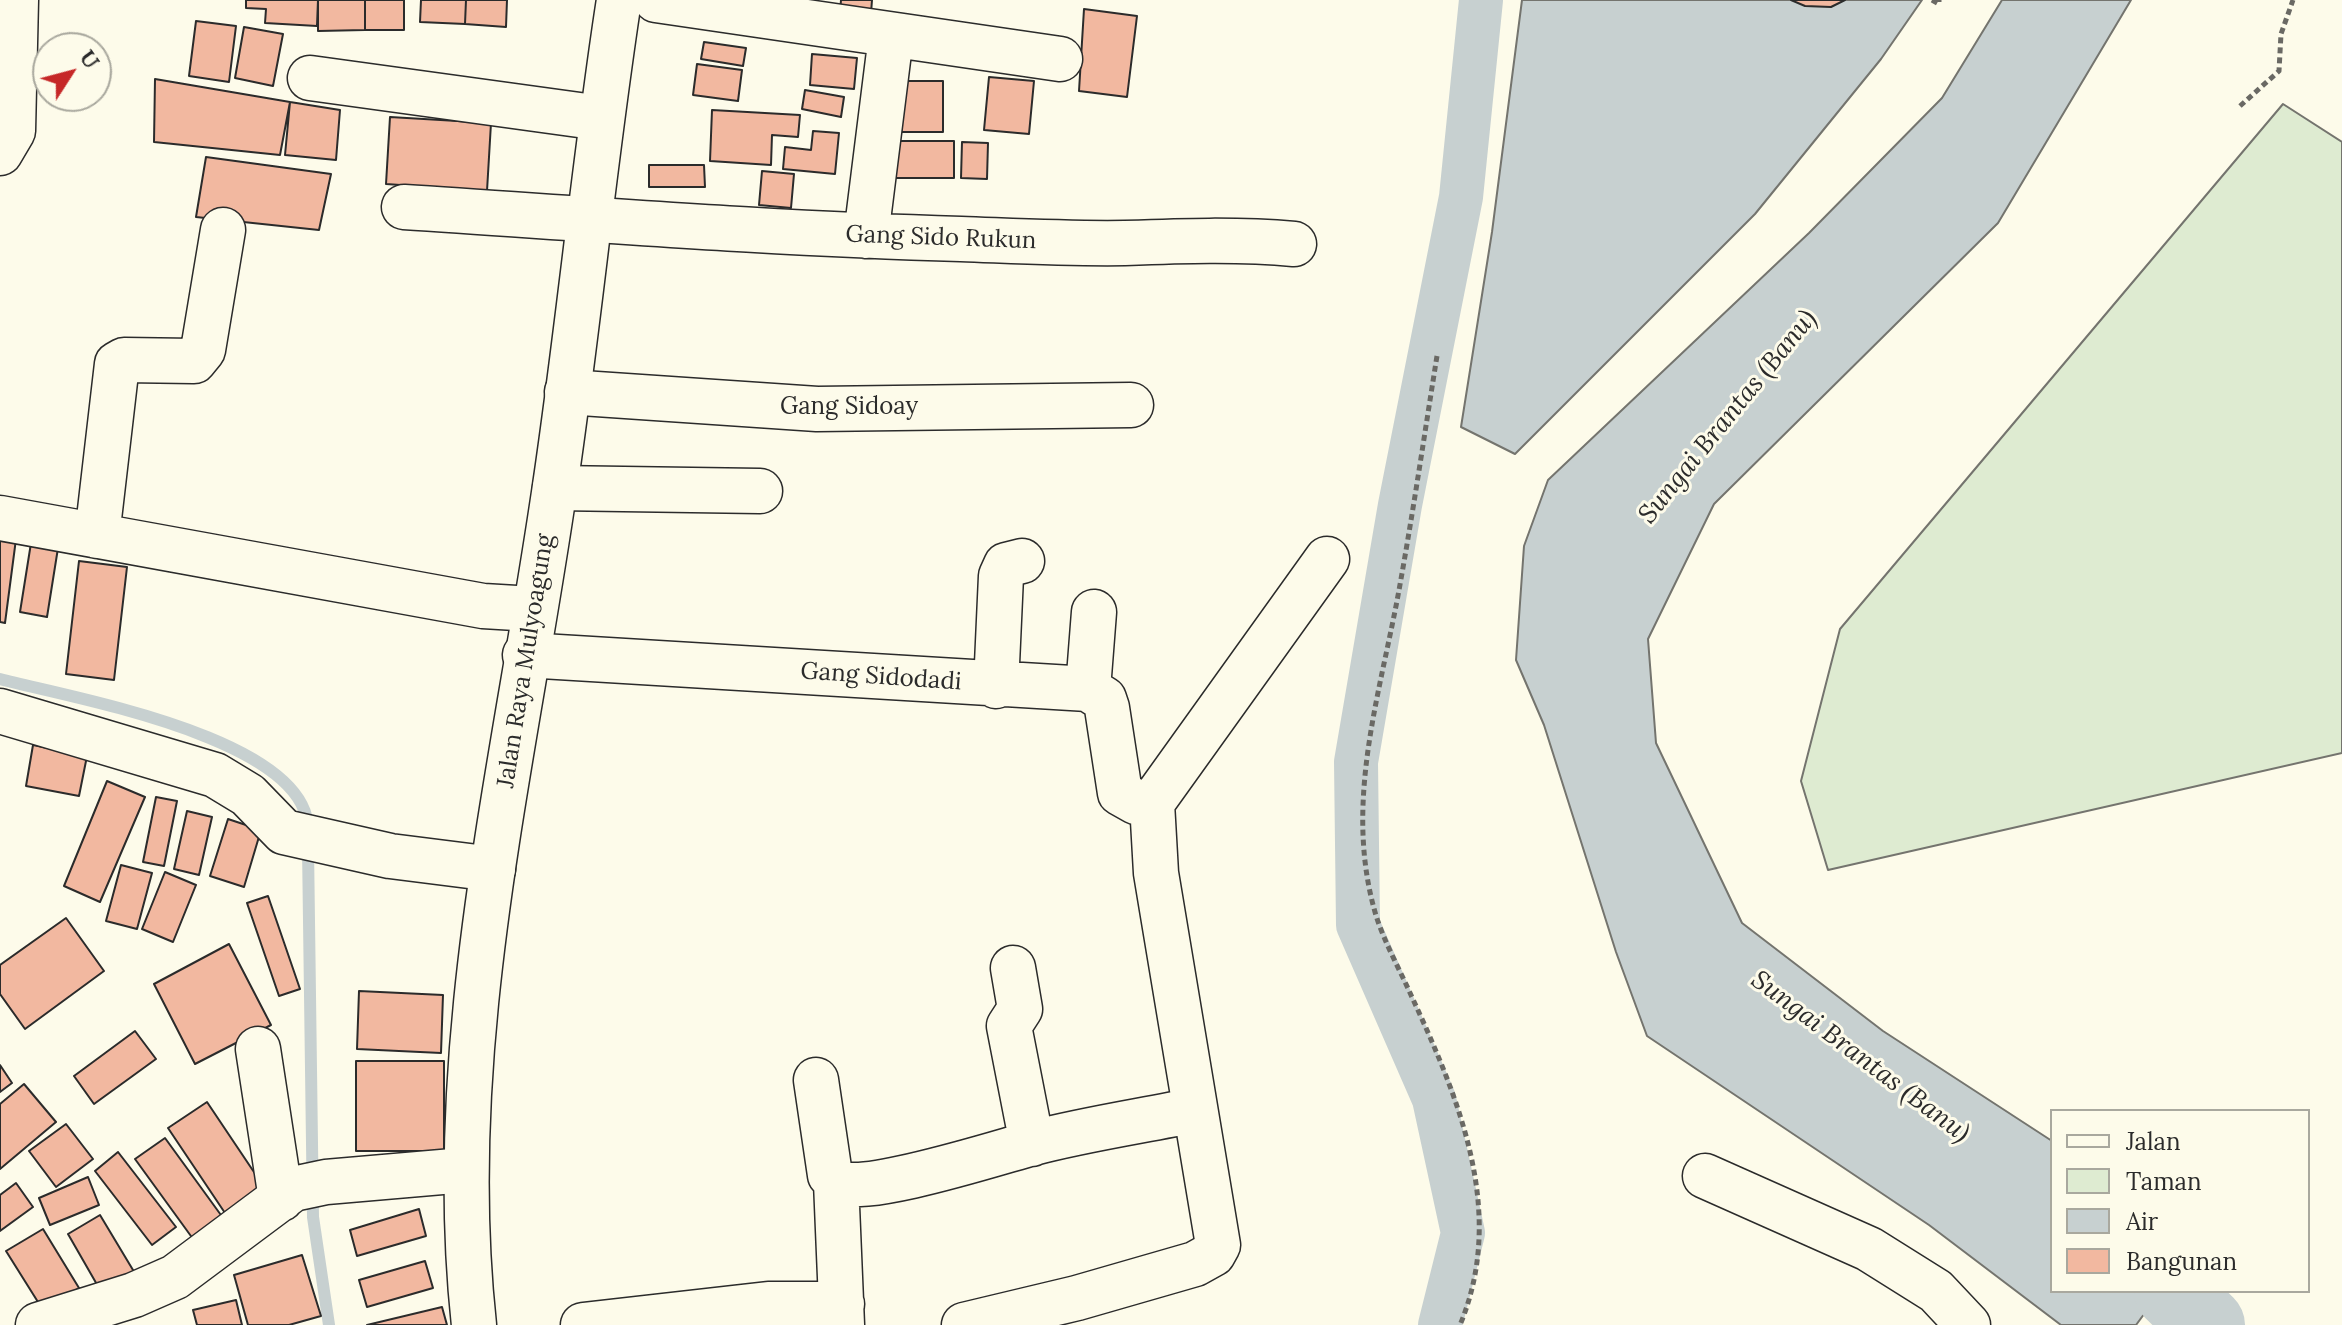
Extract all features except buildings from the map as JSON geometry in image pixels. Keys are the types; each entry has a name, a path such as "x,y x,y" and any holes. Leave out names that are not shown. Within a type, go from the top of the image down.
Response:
{"street":[{"path":"0,153 13,131 16,0"},
{"name":"Jalan Raya Mulyoagung","path":"474,1325 465,1170 481,952 525,655 555,488 601,118 619,0"},
{"path":"656,0 1060,59"},
{"path":"866,236 891,36"},
{"path":"310,78 601,118"},
{"name":"Gang Sido Rukun","path":"404,207 588,218 668,227 866,236 1078,243 1259,241 1294,244"},
{"path":"97,536 117,364 124,360 194,361 197,358 203,350 223,230"},
{"name":"Gang Sidoay","path":"567,392 817,409 1131,405"},
{"path":"555,488 760,491"},
{"path":"0,518 483,606 533,609"},
{"path":"964,1325 1116,1287 1195,1264 1213,1254 1218,1234 1156,873 1152,803 1327,559"},
{"path":"996,686 1001,576 1006,565 1022,561"},
{"path":"1094,612 1088,689 1104,699 1107,708 1120,793 1136,802 1152,803"},
{"name":"Gang Sidodadi","path":"525,655 895,676 996,686 1088,689"},
{"path":"0,711 215,775 248,795 284,832 351,849 493,869"},
{"path":"1013,968 1020,1009 1009,1026 1032,1144"},
{"path":"258,1049 300,1190"},
{"path":"816,1080 830,1175 836,1182 845,1184 1000,1156 1032,1144 1195,1110"},
{"path":"38,1325 134,1295 175,1277 300,1190 465,1170"},
{"path":"1705,1176 1869,1249 1936,1291 1968,1325"},
{"path":"583,1325 768,1304 842,1314 836,1182"}],"path":[{"path":"1932,0 1939,2"},
{"path":"2240,106 2279,71 2281,34 2293,0"},
{"path":"1437,356 1397,601 1364,759 1363,817 1366,868 1375,913 1449,1081 1468,1138 1476,1177 1480,1235 1477,1275 1460,1325"}],"green space":[{"path":"2283,104 2342,142 2342,753 1828,870 1801,781 1840,629"}],"water":[{"path":"1522,0 1922,0 1881,59 1755,214 1515,454 1461,427 1492,232"},
{"path":"2002,0 2131,0 1998,223 1714,504 1648,639 1656,743 1742,923 1883,1031 2050,1140 2050,1293 2160,1293 2136,1325 2061,1325 1929,1225 1647,1036 1616,952 1544,725 1516,660 1524,546 1548,480 1809,233 1942,98"}],"waterway":[{"path":"1440,1325 1463,1233 1434,1099 1358,925 1356,762 1400,505 1461,197 1481,0"},
{"path":"0,679 129,711 181,727 229,747 270,770 297,797 308,829"},
{"path":"308,847 313,1217 329,1325"},
{"name":"Sungai Brantas (Banu)","path":"2174,1293 2207,1325"}]}
